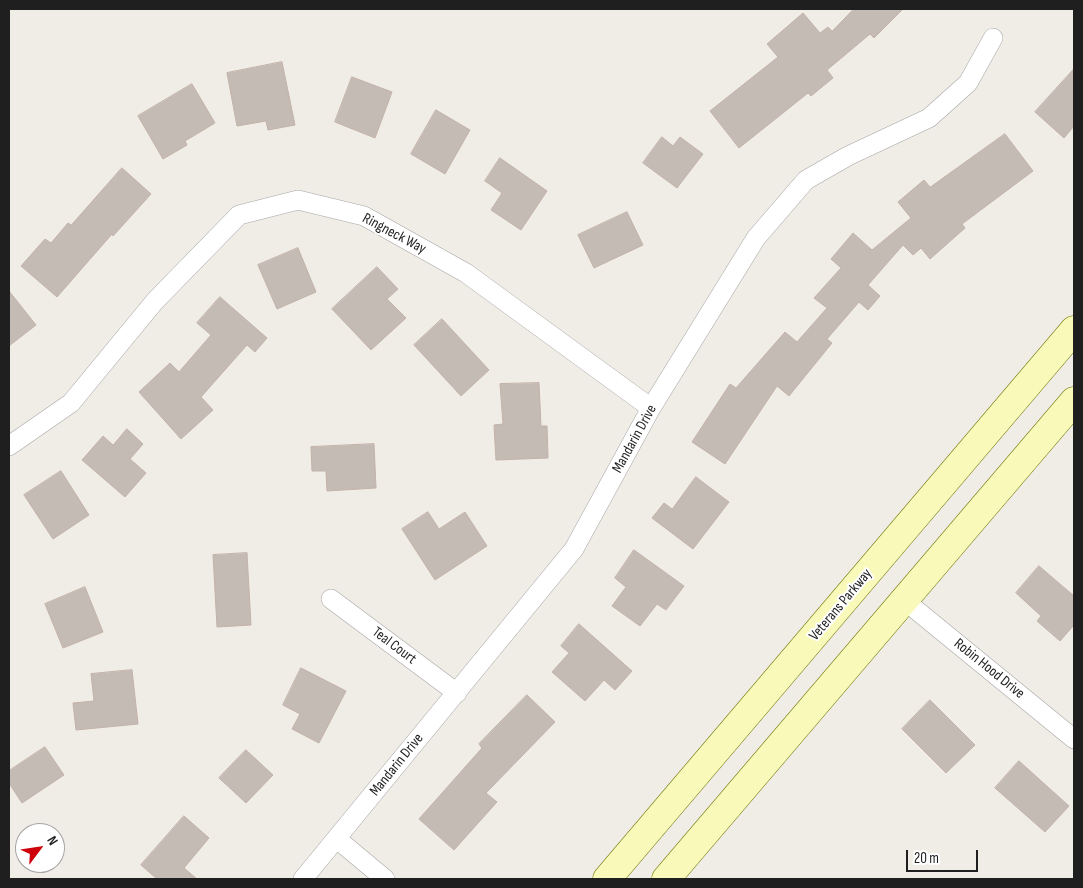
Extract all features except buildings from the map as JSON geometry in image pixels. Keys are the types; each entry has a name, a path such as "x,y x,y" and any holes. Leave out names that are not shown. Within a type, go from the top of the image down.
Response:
{"main road":[{"name":"Veterans Parkway","path":"607,879 1074,330"},
{"path":"666,879 1074,401"}],"street":[{"name":"Mandarin Drive","path":"303,879 574,549 651,408 756,238 806,180 848,156 929,118 968,83 993,38"},
{"name":"Ringneck Way","path":"9,446 71,403 155,301 239,215 298,200 364,216 466,273 651,408"},
{"name":"Teal Court","path":"331,599 457,693"},
{"name":"Robin Hood Drive","path":"904,600 1074,739"},
{"path":"337,839 385,879"}]}
